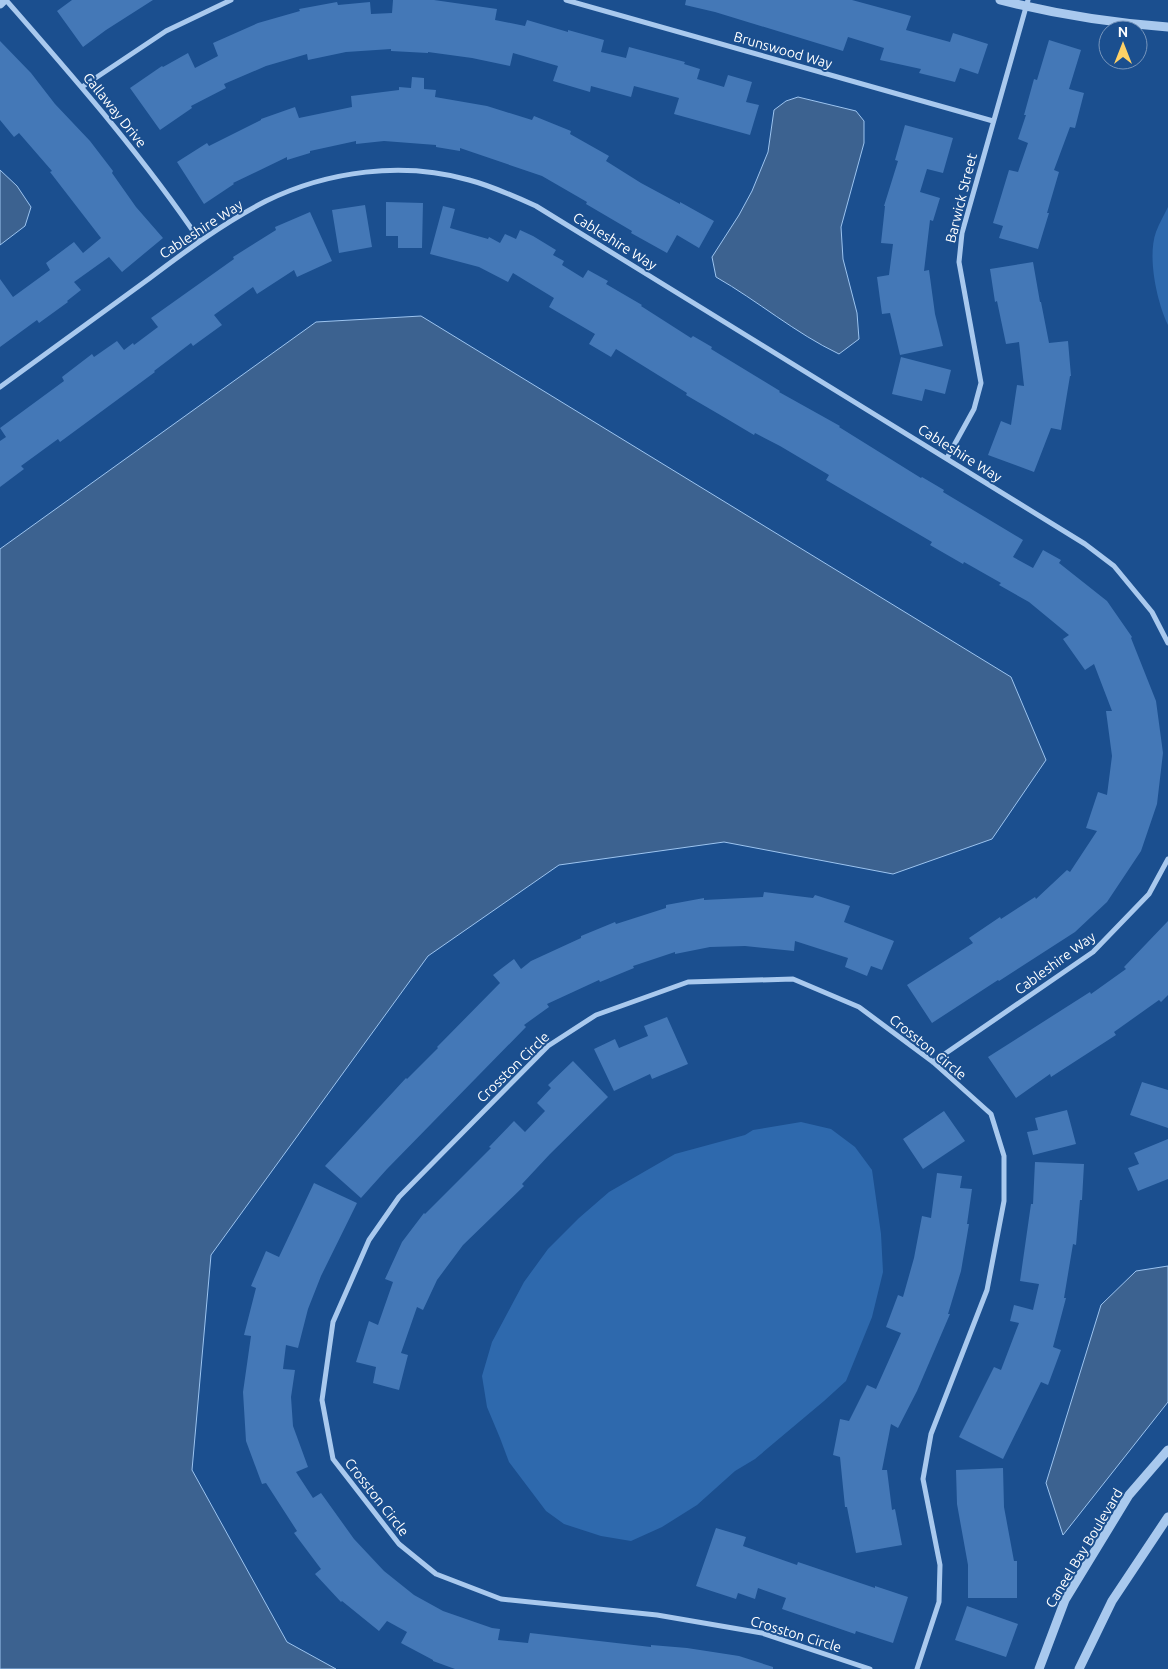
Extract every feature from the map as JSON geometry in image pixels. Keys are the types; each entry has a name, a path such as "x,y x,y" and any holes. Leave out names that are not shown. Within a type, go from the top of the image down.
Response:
{"street":[{"path":"0,4 5,0"},
{"name":"Callaway Drive","path":"5,0 126,139 200,241"},
{"path":"82,87 166,31 231,0"},
{"name":"Brunswood Way","path":"566,0 993,121"},
{"path":"1000,0 1027,3 1136,25 1168,27"},
{"name":"Barwick Street","path":"947,458 974,409 981,383 958,262 962,232 1027,3"},
{"name":"Cableshire Way","path":"0,387 200,241 244,214 289,191 351,174 383,171 415,171 468,180 497,189 536,206 1085,544 1114,566 1152,612 1168,643"},
{"name":"Cableshire Way","path":"933,1062 1093,952 1149,894 1168,859"},
{"name":"Crosston Circle","path":"870,1669 762,1633 658,1615 501,1599 436,1574 399,1544 334,1459 322,1400 334,1322 369,1240 398,1197 548,1046 596,1015 688,982 793,979 860,1007 933,1062 991,1114 1004,1156 1004,1201 986,1290 931,1434 923,1478 940,1565 939,1602 917,1669"},
{"name":"Caneel Bay Boulevard","path":"1039,1669 1065,1600 1129,1495 1168,1450"},
{"path":"1079,1669 1112,1601 1168,1517"}],"shaded area":[{"path":"798,97 856,111 864,121 864,143 841,227 843,259 857,313 859,339 839,354 792,327 716,277 712,257 752,191 768,152 774,110 786,101"},
{"path":"0,170 17,186 31,207 25,226 0,245"},
{"path":"1168,207 1168,325 1160,304 1154,279 1153,242"},
{"path":"421,316 1011,677 1046,760 992,839 893,874 724,842 559,865 428,956 211,1255 192,1470 287,1642 336,1669 0,1669 0,549 316,322"},
{"path":"801,1122 831,1129 855,1147 872,1170 881,1234 883,1272 872,1317 846,1381 755,1459 735,1471 697,1505 662,1527 631,1541 601,1536 564,1524 546,1511 509,1462 487,1407 482,1376 492,1342 524,1282 548,1249 609,1192 675,1154 745,1135 753,1130"},
{"path":"1168,1266 1168,1402 1063,1535 1046,1483 1101,1305 1136,1271"}],"building":[{"path":"72,0 153,0 83,47 57,11"},
{"path":"393,0 434,0 497,9 495,20 525,26 527,20 604,40 601,52 626,58 629,47 685,62 684,64 700,69 697,79 724,87 728,75 752,82 746,102 759,105 750,135 674,114 679,98 634,86 631,97 591,86 590,92 553,81 558,66 513,53 510,66 472,58 428,52 391,51 391,49 346,52 308,60 307,54 266,66 224,84 226,88 191,106 192,108 160,130 130,88 162,66 188,53 195,68 218,56 213,43 258,23 300,11 299,9 337,2 338,5 370,2 371,14 392,13"},
{"path":"686,0 852,0 911,16 906,30 950,42 953,33 988,44 978,74 960,68 955,82 919,73 921,69 880,60 884,48 848,37 843,51 715,12 685,5"},
{"path":"1049,40 1081,50 1069,89 1084,93 1075,128 1070,127 1054,170 1059,172 1038,249 999,238 1003,226 993,223 1009,170 1018,172 1028,143 1018,139 1026,115 1024,115 1034,79 1037,80"},
{"path":"0,41 31,73 55,104 90,141 113,171 112,173 136,207 163,238 122,272 109,257 74,282 81,290 68,302 39,323 37,320 0,347 0,279 13,297 50,270 46,263 74,242 83,253 101,238 50,172 52,171 19,133 14,137 0,120"},
{"path":"412,77 424,78 424,89 436,90 435,97 487,106 532,120 534,116 571,131 570,134 609,156 606,161 641,183 714,221 699,248 677,235 667,253 631,233 632,231 586,204 587,202 542,176 460,148 460,151 436,147 436,145 384,141 356,144 356,141 310,151 310,153 287,160 287,157 233,183 204,204 177,162 207,143 209,146 261,119 295,107 299,118 352,107 351,96 399,90 399,87 411,88"},
{"path":"905,125 953,138 943,173 927,169 920,192 940,198 933,221 930,220 924,271 929,270 935,314 943,346 900,355 890,313 882,314 877,277 889,275 893,244 881,243 884,206 898,161 895,160"},
{"path":"386,202 423,203 422,248 398,248 398,236 386,236"},
{"path":"365,205 372,247 339,253 332,210"},
{"path":"443,206 455,209 450,228 488,239 489,237 500,243 505,234 516,239 520,230 533,236 556,250 553,255 564,261 562,265 583,278 588,270 608,281 606,284 642,305 691,338 693,336 712,347 711,349 779,392 840,426 921,478 944,490 943,492 1023,540 1013,557 1033,568 1043,550 1061,560 1059,563 1107,601 1132,637 1156,701 1163,753 1157,804 1141,851 1107,902 1075,932 932,1023 907,985 973,943 969,938 1000,917 1001,919 1035,897 1036,899 1067,870 1070,872 1097,831 1086,828 1098,792 1107,795 1112,756 1106,711 1112,711 1094,664 1085,670 1063,639 1069,635 1029,602 999,585 1001,583 930,545 932,542 826,480 829,475 780,446 755,433 754,435 686,395 687,393 616,349 611,357 589,344 595,334 549,307 554,298 513,273 508,282 479,267 430,254"},
{"path":"310,212 332,261 297,277 294,270 257,294 253,287 214,315 222,325 193,346 191,343 60,442 58,439 21,466 24,469 0,487 0,441 6,437 0,428 64,381 62,377 92,354 94,357 117,341 124,350 133,343 134,345 158,327 151,318 234,259 233,257 276,230 275,227"},
{"path":"1033,262 1049,343 1068,341 1071,376 1061,430 1051,428 1034,472 988,455 1001,421 1011,425 1017,385 1024,386 1019,342 1006,344 997,301 995,302 990,269"},
{"path":"901,357 951,370 945,394 925,389 922,401 892,394"},
{"path":"764,892 813,898 815,895 850,906 844,922 894,941 882,970 871,966 867,976 845,967 848,958 795,941 794,951 745,946 710,947 675,954 675,952 633,966 634,968 600,982 599,980 547,1004 549,1007 524,1025 526,1027 361,1198 325,1166 406,1078 438,1048 500,983 493,975 514,959 521,969 531,961 581,938 581,936 615,922 616,924 666,908 666,905 704,898 704,900 763,897"},
{"path":"1168,921 1168,995 1161,1002 1159,1000 1114,1032 1116,1035 1051,1077 1050,1074 1016,1098 988,1057 1090,992 1091,994 1126,969 1124,967"},
{"path":"667,1017 688,1064 652,1079 650,1074 614,1091 594,1049 615,1039 619,1048 648,1036 644,1026"},
{"path":"573,1061 608,1097 550,1154 522,1184 524,1186 463,1245 437,1280 423,1310 417,1307 401,1353 408,1355 399,1390 373,1383 376,1367 356,1362 369,1321 378,1325 393,1282 385,1279 402,1242 424,1213 491,1148 489,1147 514,1121 525,1132 545,1111 537,1103 551,1088 548,1085"},
{"path":"1142,1082 1168,1090 1168,1128 1130,1115"},
{"path":"1067,1110 1076,1144 1033,1155 1027,1132 1038,1130 1035,1118"},
{"path":"944,1111 965,1141 923,1169 903,1139"},
{"path":"1168,1139 1168,1179 1138,1191 1128,1168 1139,1164 1134,1153"},
{"path":"1035,1162 1084,1164 1082,1200 1080,1200 1076,1245 1073,1244 1064,1298 1066,1298 1053,1347 1061,1350 1048,1385 1041,1382 1003,1459 959,1437 994,1367 1001,1370 1019,1323 1010,1321 1014,1305 1033,1310 1039,1284 1020,1281 1031,1204 1033,1204"},
{"path":"937,1173 962,1176 960,1188 972,1189 967,1224 969,1224 961,1271 948,1314 950,1314 917,1391 898,1428 891,1424 882,1470 887,1470 892,1510 895,1509 902,1545 856,1553 847,1507 845,1507 840,1457 833,1455 840,1419 849,1421 867,1385 876,1389 901,1333 886,1327 898,1295 903,1297 914,1258 922,1216 931,1218"},
{"path":"314,1183 357,1203 321,1276 308,1309 298,1348 286,1345 283,1369 295,1370 291,1397 293,1426 308,1467 296,1472 313,1498 321,1493 354,1539 384,1571 414,1595 443,1611 500,1629 498,1640 528,1643 530,1633 651,1647 651,1645 687,1648 739,1656 773,1667 773,1669 455,1669 433,1661 401,1643 407,1632 387,1621 379,1631 341,1602 315,1574 321,1569 294,1533 297,1531 266,1483 262,1484 246,1441 243,1392 251,1336 244,1335 256,1288 251,1286 266,1251 279,1257"},
{"path":"1003,1468 1004,1507 1014,1561 1017,1561 1017,1598 968,1598 968,1565 957,1504 956,1470"},
{"path":"716,1528 746,1537 743,1546 797,1565 798,1562 908,1597 893,1643 856,1631 855,1634 782,1609 786,1598 758,1588 755,1599 738,1593 736,1599 696,1586"},
{"path":"967,1606 1018,1624 1006,1657 955,1640"}]}
